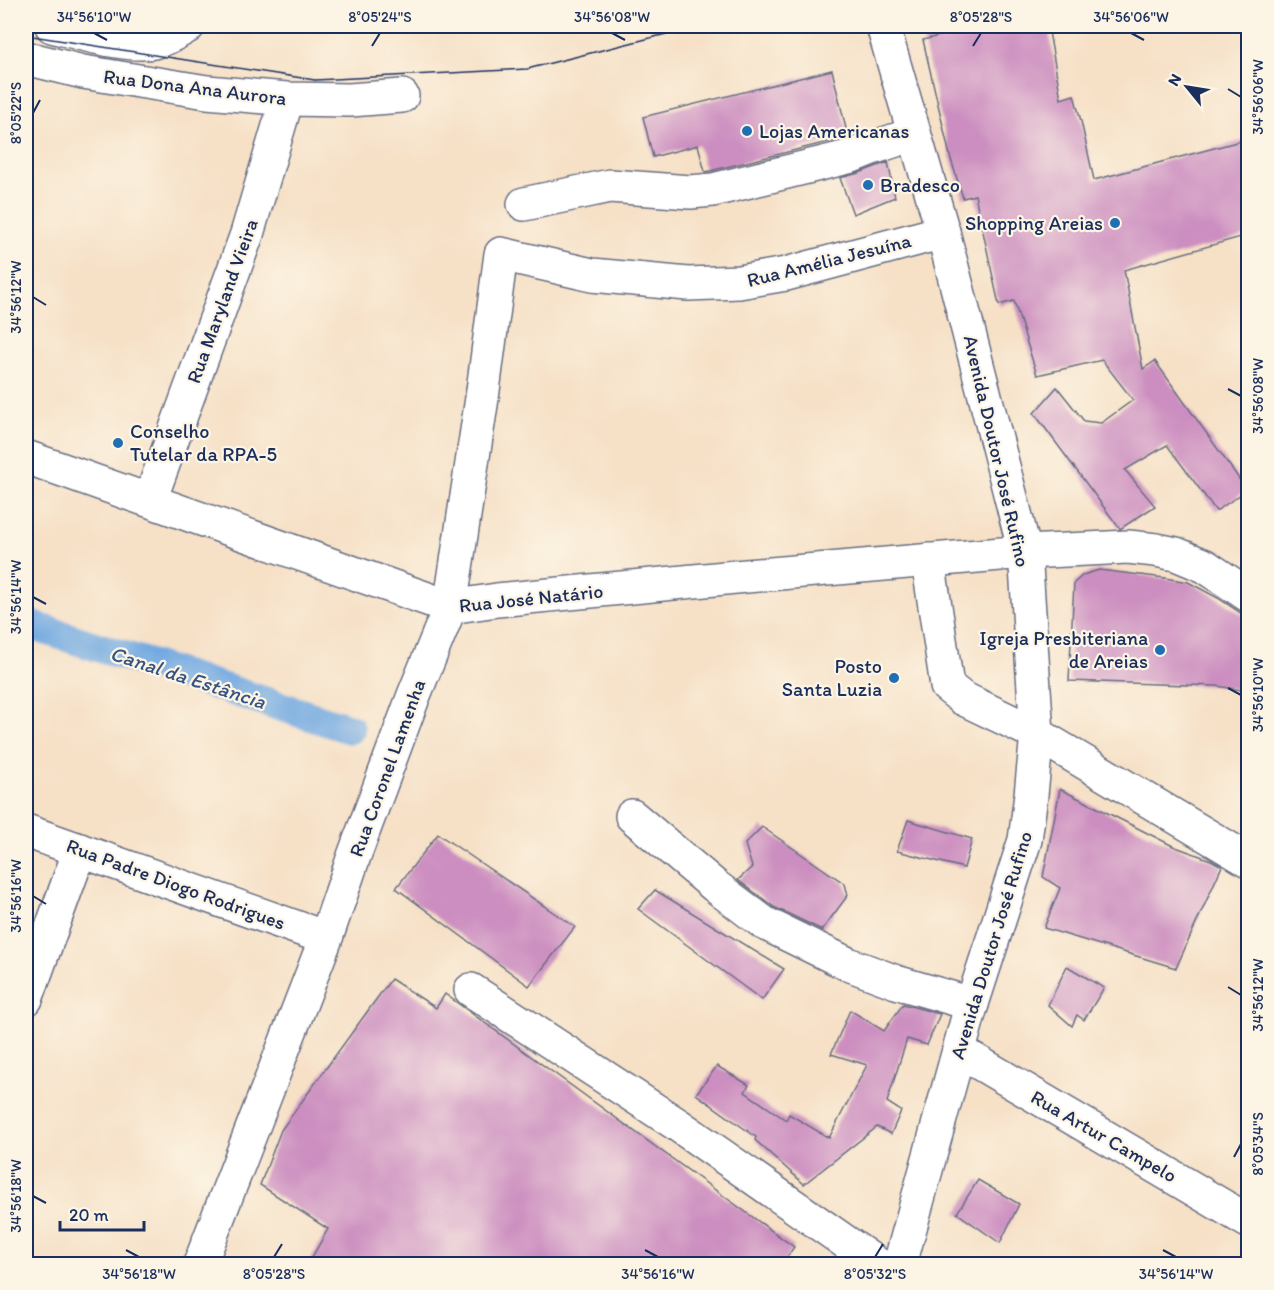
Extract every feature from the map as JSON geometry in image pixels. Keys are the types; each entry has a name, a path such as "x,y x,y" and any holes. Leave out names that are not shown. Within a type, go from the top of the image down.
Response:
{"street":[{"path":"52,26 134,44 155,42 188,26"},
{"name":"Avenida Doutor José Rufino","path":"884,26 943,232 1025,552 1037,734 1025,840 972,1004 900,1264"},
{"name":"Rua Dona Ana Aurora","path":"26,58 83,72 207,92 287,99 350,100 402,96"},
{"name":"Rua Maryland Vieira","path":"150,500 247,234 287,99"},
{"path":"524,204 610,186 690,192 713,190 852,156 914,134"},
{"name":"Rua Amélia Jesuína","path":"501,254 592,275 688,284 739,282 786,274 943,232"},
{"name":"Rua Coronel Lamenha","path":"200,1264 326,938 414,695 450,607 501,254"},
{"name":"Rua José Natário","path":"26,457 450,607 497,600 746,576 1025,552 1128,547 1156,549 1176,554 1205,566 1248,595"},
{"path":"928,560 947,686 962,698 1037,734 1248,860"},
{"path":"632,816 715,886 764,923 848,964 896,982 972,1004"},
{"name":"Rua Padre Diogo Rodrigues","path":"26,831 326,938"},
{"path":"26,999 80,850"},
{"path":"471,990 678,1125 877,1264"},
{"name":"Rua Artur Campelo","path":"959,1051 1248,1221"}],"building":[{"path":"978,26 1048,26 1061,99 1074,95 1094,180 1248,139 1248,235 1124,270 1143,369 1155,361 1247,490 1216,511 1167,445 1125,470 1155,506 1120,529 1034,413 1057,387 1084,421 1101,423 1133,400 1102,360 1037,375 1014,301 999,305 975,195 963,198 950,156 923,40"},
{"name":"Lojas Americanas","path":"832,70 848,137 705,172 698,145 653,157 643,117"},
{"name":"Bradesco","path":"888,162 895,197 853,214 840,178"},
{"name":"Igreja Presbiteriana de Areias","path":"1099,570 1188,582 1248,618 1248,691 1217,686 1069,681 1074,583 1083,575"},
{"path":"1060,789 1173,846 1222,866 1176,968 1044,928 1060,888 1043,877"},
{"path":"908,820 972,839 964,868 897,851"},
{"path":"762,827 845,884 848,895 822,930 774,907 738,880 752,867 745,844"},
{"path":"438,834 575,927 529,986 396,888"},
{"path":"655,890 784,969 762,1000 638,909"},
{"path":"1067,966 1104,988 1084,1020 1077,1015 1072,1026 1048,1005"},
{"path":"391,979 436,1008 445,994 794,1247 782,1264 308,1264 328,1229 260,1185 281,1130"},
{"path":"903,1004 940,1014 927,1045 907,1039 887,1102 901,1111 891,1134 877,1127 804,1184 755,1140 756,1137 696,1094 717,1066 749,1085 745,1092 786,1120 789,1114 829,1138 867,1065 831,1054 850,1010 884,1031"},
{"path":"978,1180 1019,1204 1000,1243 957,1213"}],"waterway":[{"name":"Canal da Estância","path":"26,625 350,729"}],"tram line":[{"path":"26,35 315,80 527,69 698,26"}],"place":[{"name":"Lojas Americanas","path":"747,131"},
{"name":"Bradesco","path":"868,185"},
{"name":"Shopping Areias","path":"1115,223"},
{"name":"Conselho Tutelar da RPA-5","path":"118,443"},
{"name":"Igreja Presbiteriana de Areias","path":"1160,650"},
{"name":"Posto Santa Luzia","path":"894,678"}]}
